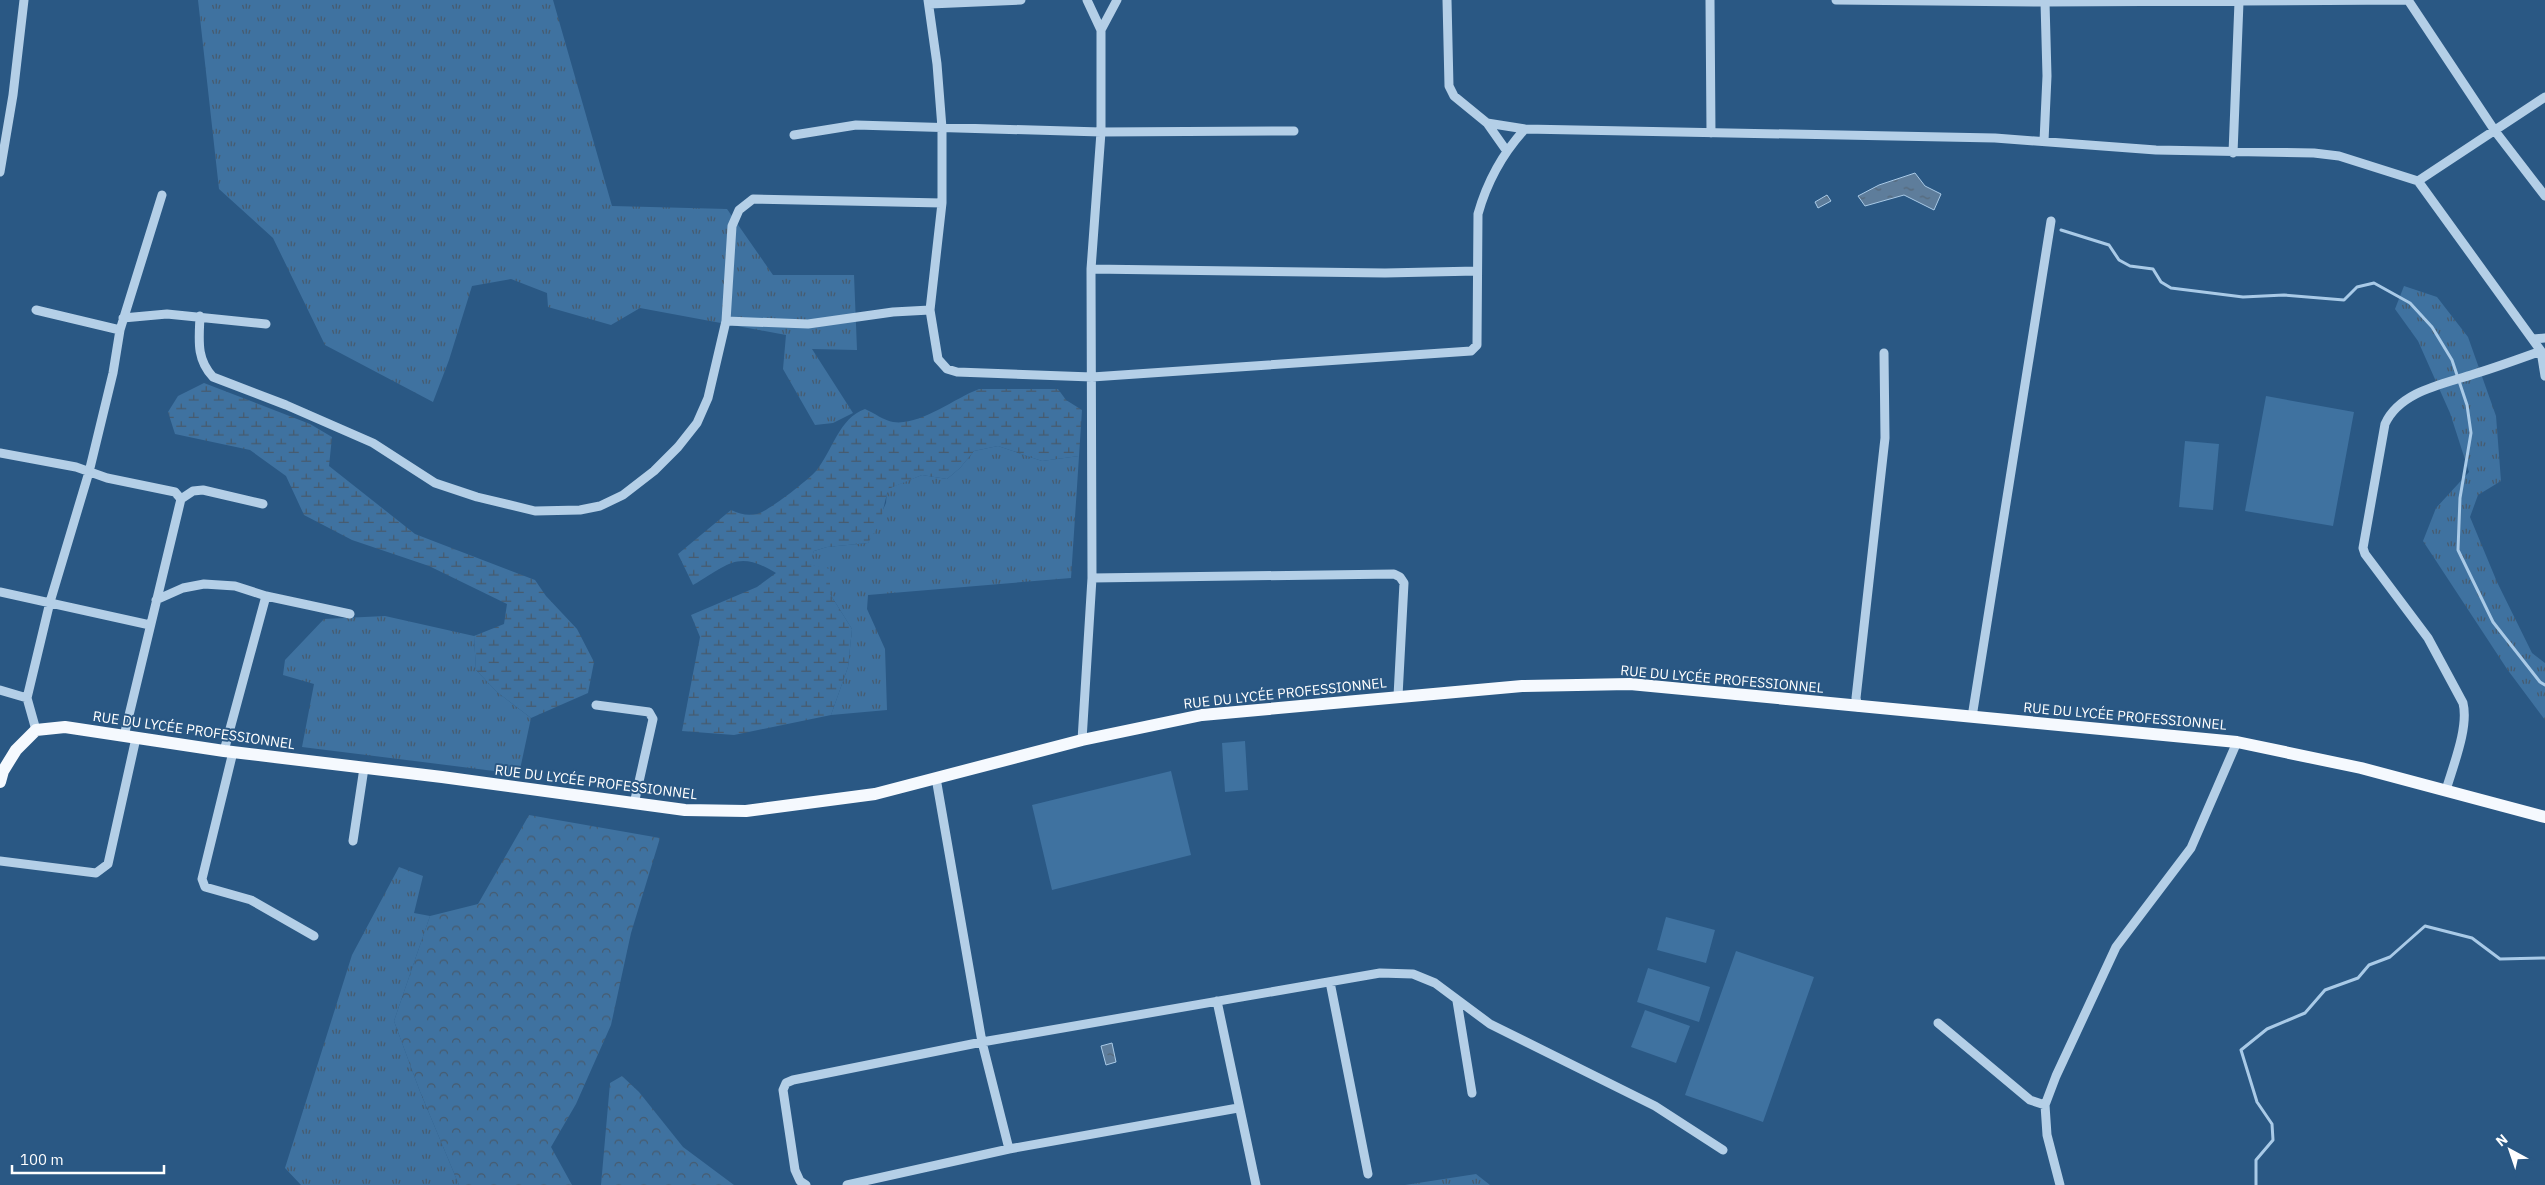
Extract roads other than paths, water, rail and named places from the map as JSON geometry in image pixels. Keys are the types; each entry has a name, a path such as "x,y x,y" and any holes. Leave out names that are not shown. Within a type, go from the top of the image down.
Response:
{"main road":[{"name":"RUE DU LYCÉE PROFESSIONNEL","path":"36,730 65,727 229,752 634,804 685,810 746,812 875,794 1082,740 1202,715 1522,686 1630,684 2237,742 2361,768 2545,817"},
{"path":"0,782 3,771 16,750 36,730"}],"street":[{"path":"0,172 13,95 24,0"},
{"path":"1021,0 929,2 942,128 942,203 930,310 938,360 947,369 957,372 1092,377 1471,351 1477,345 1478,214 1483,198 1506,150 1525,129"},
{"path":"1082,740 1092,578 1092,269 1101,132 1101,30 1087,0"},
{"path":"1101,30 1118,0"},
{"path":"1447,0 1449,86 1454,96 1487,123 1506,150"},
{"path":"1710,0 1711,133"},
{"path":"1836,0 2045,2 2408,0 2495,131 2545,196"},
{"path":"2044,141 2047,76 2045,2"},
{"path":"2233,153 2239,2"},
{"path":"2418,181 2545,97"},
{"path":"1487,123 1525,129 2044,141 2233,153 2288,152 2339,156 2418,181 2541,351 2545,376"},
{"path":"794,135 856,125 1101,132 1294,130"},
{"path":"36,730 27,698 50,602 89,472 113,373 123,318 162,195"},
{"path":"200,316 199,355 204,368 213,377 286,404 373,443 434,483 476,497 535,511 559,512 600,506 623,495 654,471 678,447 697,423 708,398 726,320 732,226 739,210 753,199 942,203"},
{"path":"1972,717 2051,221"},
{"path":"1092,269 1385,273 1477,271"},
{"path":"36,310 120,330"},
{"path":"726,320 808,324 892,312 930,310"},
{"path":"123,318 167,314 266,324"},
{"path":"2533,340 2545,338"},
{"path":"2446,790 2466,712 2463,703 2428,638 2365,554 2363,548 2385,424 2397,407 2413,396 2436,386 2541,351"},
{"path":"1855,704 1885,438 1884,353"},
{"path":"0,453 44,460 126,483 175,492 181,499"},
{"path":"0,861 96,873 108,864 150,625 181,499 193,491 204,490 263,504"},
{"path":"1092,578 1394,574 1400,577 1404,583 1398,696"},
{"path":"156,600 183,588 204,584 235,586 266,596 350,614"},
{"path":"0,592 150,625"},
{"path":"266,596 229,752 202,879 205,887 251,900 314,936"},
{"path":"0,690 27,698"},
{"path":"596,705 649,712 653,719 634,804"},
{"path":"2060,1185 2047,1135 2045,1105 2056,1076 2113,954 2191,848 2237,742"},
{"path":"353,840 364,768"},
{"path":"936,778 982,1042 1009,1149"},
{"path":"806,1185 800,1181 795,1170 783,1090 786,1083 794,1080 982,1042 1380,973 1413,974 1435,984 1490,1024 1655,1106 1723,1150"},
{"path":"1330,982 1368,1174"},
{"path":"1217,1001 1238,1108 1256,1185"},
{"path":"1456,1001 1472,1093"},
{"path":"1938,1024 2030,1100 2045,1105"},
{"path":"847,1185 1009,1149 1238,1108"}],"water":[{"path":"1915,173 1925,186 1941,194 1934,210 1904,195 1865,206 1858,196 1879,185"},
{"path":"1827,195 1831,201 1818,208 1815,202"},
{"path":"1112,1043 1116,1062 1106,1065 1101,1046"}],"waterway":[{"path":"2061,230 2109,245 2119,260 2130,266 2153,269 2161,282 2171,288 2243,297 2284,295 2344,300 2357,287 2374,283 2410,303 2432,327 2452,360 2467,405 2471,433 2460,498 2458,550 2493,622 2540,682 2545,685"},
{"path":"2256,1185 2256,1160 2273,1140 2272,1124 2257,1102 2241,1050 2267,1029 2305,1013 2325,990 2358,978 2369,965 2390,957 2425,926 2472,938 2500,959 2545,958"}]}
